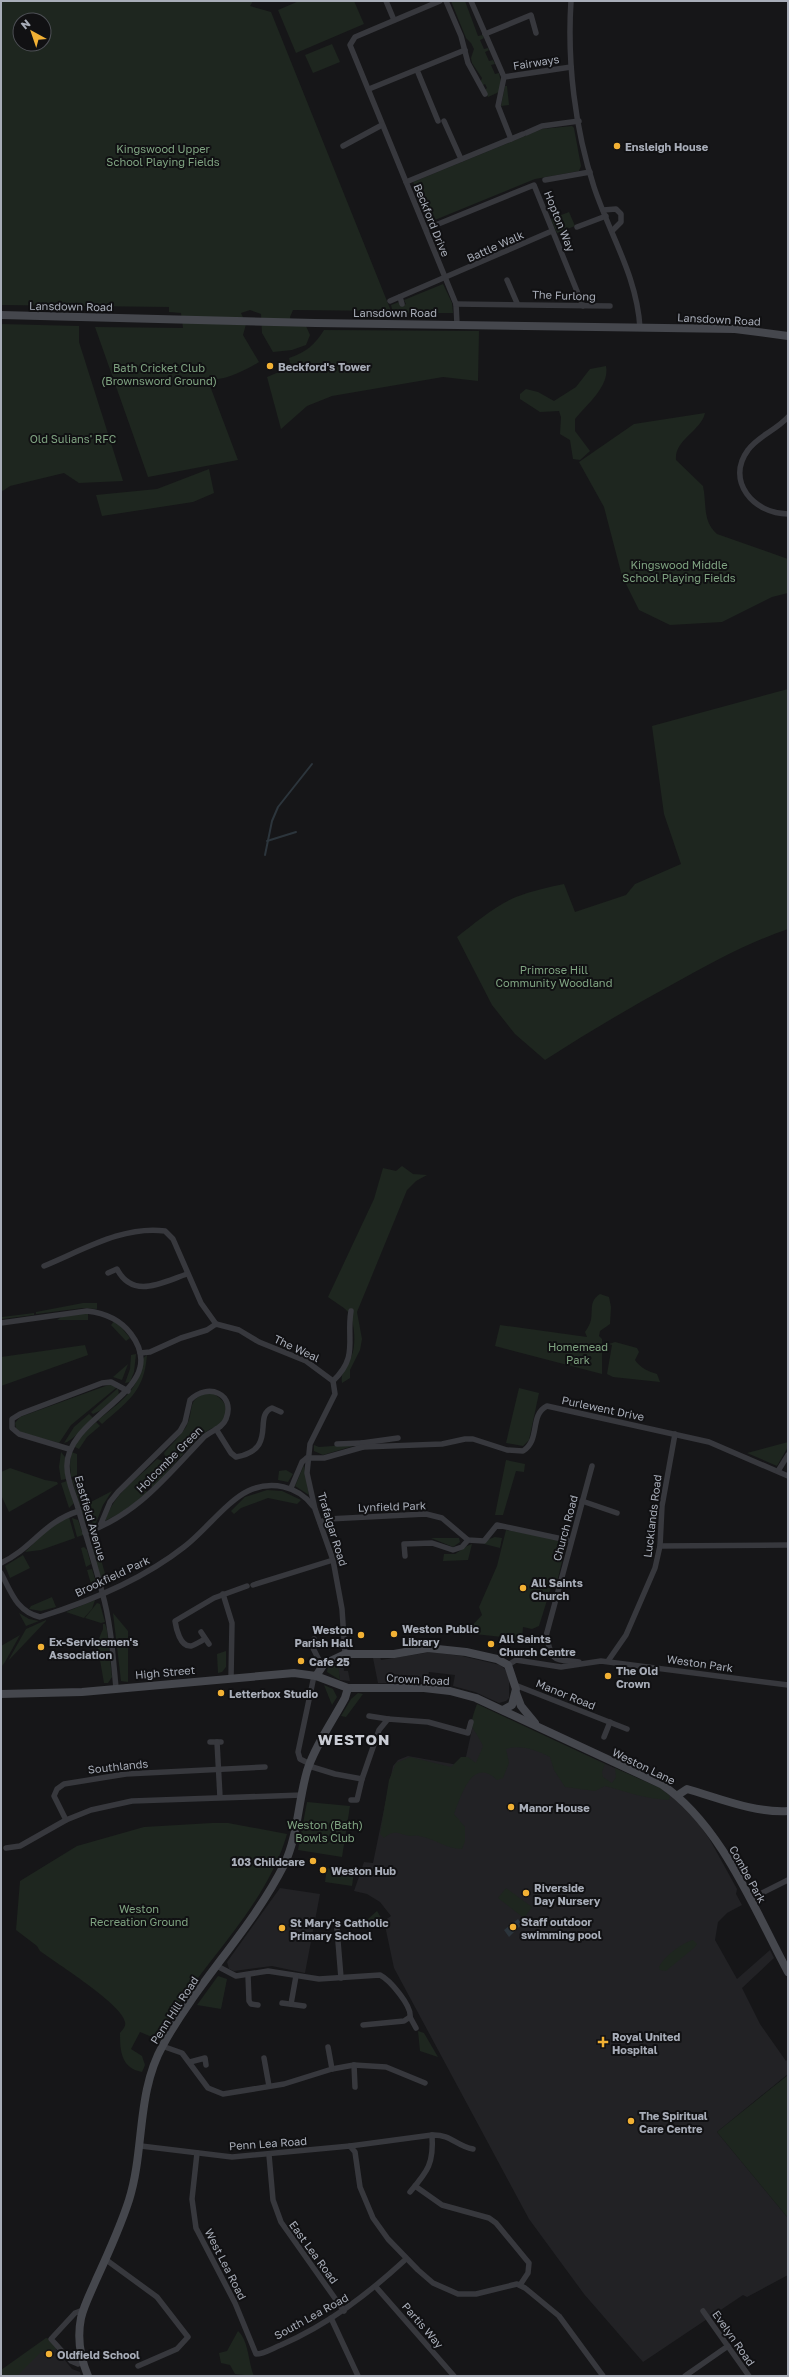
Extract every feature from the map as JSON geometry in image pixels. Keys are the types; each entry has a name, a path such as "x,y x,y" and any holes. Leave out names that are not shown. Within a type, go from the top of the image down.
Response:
{"street":[{"path":"386,1 394,20"},
{"name":"Beckford Drive","path":"440,1 394,20 350,41 351,48 369,89 382,125 456,304 457,324"},
{"path":"446,1 465,50 468,63 485,90"},
{"name":"Fairways","path":"471,1 504,77 498,106 511,139"},
{"path":"571,1 569,43 579,121 590,172 603,210 613,230 635,291 640,328"},
{"path":"485,34 531,15 536,33"},
{"path":"369,89 465,50"},
{"name":"Fairways","path":"504,77 571,67"},
{"path":"417,70 461,159"},
{"path":"406,182 542,126 579,121"},
{"path":"343,146 382,125"},
{"path":"545,180 590,172"},
{"name":"Hopton Way","path":"426,229 534,185 583,306"},
{"path":"603,210 616,209 621,214 621,222 613,230"},
{"path":"577,228 606,216"},
{"name":"Battle Walk","path":"390,301 552,232"},
{"name":"The Furlong","path":"507,280 517,303"},
{"path":"400,297 402,304"},
{"name":"The Furlong","path":"456,304 517,303 610,306"},
{"name":"Lansdown Road","path":"1,315 315,323 735,329 788,336"},
{"path":"788,417 777,428 752,445 743,458 740,474 743,487 755,505 766,511 788,514"},
{"path":"1,1323 87,1312 99,1312 110,1316 123,1324 134,1337 140,1354 150,1352 181,1338 207,1330 216,1324 204,1309 187,1274 172,1236 160,1231 144,1230 126,1234 44,1266"},
{"path":"108,1273 117,1269 124,1279 142,1288 150,1288 187,1274"},
{"path":"291,1488 302,1462 307,1458 310,1444 317,1426 335,1394 333,1381 338,1376 351,1350 349,1326 351,1311"},
{"name":"The Weal","path":"216,1324 239,1330 259,1342 306,1361 333,1381"},
{"name":"Eastfield Avenue","path":"116,1688 109,1622 103,1593 78,1511 67,1468 69,1449 82,1430 128,1391 136,1378 140,1354"},
{"path":"69,1449 19,1434 12,1428 12,1419 20,1414 102,1383 111,1382 128,1391"},
{"name":"Holcombe Green","path":"85,1533 100,1526 146,1498 178,1467 203,1438 216,1430 226,1420 228,1412 227,1404 216,1392 202,1391 190,1400 185,1422 180,1431 118,1492 110,1502 100,1526"},
{"name":"Purlewent Drive","path":"307,1458 324,1458 362,1445 442,1444 465,1439 473,1439 507,1450 523,1451 533,1441 537,1415 540,1409 547,1406 709,1442 788,1476"},
{"path":"216,1430 231,1453 236,1457 241,1456 254,1449 263,1438 262,1424 265,1413 272,1408 281,1412"},
{"name":"Lucklands Road","path":"608,1661 626,1635 655,1568 660,1546 662,1506 675,1434"},
{"path":"337,1444 362,1445 398,1438"},
{"path":"778,1471 788,1455"},
{"name":"Trafalgar Road","path":"307,1458 308,1479 315,1509 334,1560 342,1610 345,1654"},
{"name":"Church Road","path":"584,1663 554,1658 551,1655 546,1636 592,1466"},
{"name":"Brookfield Park","path":"1,1573 20,1607 32,1615 40,1617 103,1593 146,1573 163,1563 202,1532 239,1496 248,1491 267,1485 291,1488 304,1496 315,1509"},
{"path":"582,1501 617,1513"},
{"path":"1,1563 25,1549 38,1533 53,1522 78,1511"},
{"name":"Lynfield Park","path":"320,1522 328,1519 426,1514 442,1518 468,1540"},
{"path":"404,1556 404,1544 424,1542 458,1550 468,1540 484,1541 497,1525 567,1540"},
{"path":"660,1546 788,1545"},
{"path":"201,1632 207,1642 191,1646 186,1645 183,1643 175,1620 223,1594 334,1560"},
{"path":"223,1594 232,1623 231,1678"},
{"path":"314,1639 313,1648 322,1666"},
{"path":"362,1779 335,1774 310,1765 300,1759 298,1752 315,1676 322,1666 345,1654 394,1654 435,1648 497,1659 508,1665 516,1689 529,1718 539,1728"},
{"path":"508,1665 516,1660 561,1667 584,1663"},
{"name":"Weston Park","path":"584,1663 608,1661 788,1685"},
{"name":"High Street","path":"1,1694 82,1692 288,1673 315,1676"},
{"name":"Crown Road","path":"315,1676 348,1688 424,1688 450,1691 476,1698 539,1728"},
{"name":"Penn Hill Road","path":"88,2376 83,2362 79,2334 83,2310 129,2202 141,2146 145,2094 162,2046 190,2001 217,1966 268,1894 284,1865 292,1843 310,1765 348,1688"},
{"path":"503,1710 512,1705 516,1689"},
{"name":"Manor Road","path":"516,1689 627,1729"},
{"name":"High Street","path":"1,1699 18,1693"},
{"path":"369,1716 428,1722 468,1732 471,1722"},
{"path":"351,1800 357,1800 362,1779 379,1730 388,1719"},
{"path":"604,1737 610,1722"},
{"name":"Weston Lane","path":"539,1728 661,1784 678,1795 687,1789 753,1808 776,1812 788,1811"},
{"path":"210,1742 219,1742 218,1769 220,1798"},
{"name":"Southlands","path":"66,1820 54,1796 57,1789 64,1784 126,1774 265,1767"},
{"path":"3,1847 20,1846 66,1820 91,1810 132,1801 302,1795"},
{"name":"Combe Park","path":"678,1795 704,1823 750,1899 788,1972"},
{"path":"750,1899 788,1880"},
{"path":"337,1929 341,1978"},
{"path":"217,1966 231,1975 248,1976 268,1971 296,1976 341,1978 370,1974 385,1977 402,1998 410,2012 410,2018 416,2028"},
{"path":"248,1976 249,2001 251,2004 258,2005"},
{"path":"291,2004 296,1976"},
{"path":"282,2003 304,2006"},
{"path":"363,2025 404,2021 410,2018"},
{"path":"162,2046 182,2053 208,2088 223,2094 301,2079 332,2069 354,2065 386,2067 425,2083"},
{"path":"328,2047 332,2069"},
{"path":"190,2062 205,2058 206,2065"},
{"path":"264,2058 269,2086"},
{"path":"354,2065 355,2087"},
{"path":"410,2192 431,2164 433,2151 432,2135"},
{"name":"Penn Lea Road","path":"141,2146 232,2157 269,2155 432,2135 445,2135 465,2148 473,2149"},
{"path":"350,2146 355,2152 360,2187 373,2218 388,2239 406,2259 433,2283 458,2294 476,2294 511,2285 520,2285 559,2316 603,2376"},
{"name":"West Lea Road","path":"197,2153 192,2199 196,2228 235,2303 253,2351 258,2354"},
{"name":"East Lea Road","path":"269,2155 273,2200 281,2222 344,2311"},
{"path":"415,2186 442,2205 489,2218 496,2223 529,2263 528,2273 520,2285"},
{"path":"105,2259 156,2297 188,2337 177,2349 138,2366"},
{"name":"South Lea Road","path":"258,2354 344,2311 376,2287 406,2259"},
{"name":"Partis Way","path":"376,2287 454,2376"},
{"path":"83,2310 75,2312 52,2339 71,2361 78,2364 83,2362"},
{"name":"Evelyn Road","path":"703,2311 749,2376"},
{"path":"331,2318 358,2376"},
{"path":"685,2376 728,2346"}],"shaded area":[{"path":"431,1652 462,1656 500,1665 505,1669 509,1678 509,1698 506,1701 499,1703 475,1692 453,1686 455,1675 429,1672 427,1683 378,1683 373,1658 380,1657 381,1660"},
{"path":"343,1659 344,1671 348,1671 350,1681 340,1680 337,1661"},
{"name":"Royal United Hospital","path":"476,1711 494,1713 667,1792 693,1815 710,1840 737,1889 736,1894 742,1905 727,1913 718,1922 715,1940 737,1979 770,1950 774,1958 742,1988 760,2024 786,2061 788,2059 788,2074 717,2132 788,2218 788,2275 747,2297 743,2295 643,2362 584,2294 529,2219 394,1968 384,1921 391,1916 380,1902 367,1894 354,1891 364,1862 373,1863 393,1766 398,1760 408,1756 464,1766"},
{"name":"St Mary's Catholic Primary School","path":"280,1888 320,1894 305,1973 272,1966 234,1971 229,1969 227,1962"},
{"name":"Staff outdoor swimming pool","path":"518,1919 522,1924 509,1937 504,1930"},
{"name":"Oldfield School","path":"51,2343 72,2369 80,2372 81,2376 10,2376"}],"green space":[{"name":"Kingswood Upper School Playing Fields","path":"1,1 253,1 250,6 271,12 391,311 293,310 290,317 293,325 306,326 310,335 306,345 292,350 273,352 262,333 261,314 250,310 241,313 246,324 243,335 259,362 234,375 219,379 207,378 238,460 148,477 95,327 183,328 181,313 169,312 169,307 1,305"},
{"path":"299,1 354,1 364,24 296,53 278,10"},
{"path":"451,1 465,1 478,36 483,35 484,38 480,40 484,49 488,48 489,50 485,52 489,61 493,60 495,64 491,65 495,74 499,73 501,82 499,92 488,97 485,90 487,88 485,84 482,86 480,83 482,78 472,63 471,58 474,49 466,38"},
{"path":"332,44 340,62 313,73 305,55"},
{"path":"505,86 507,86 509,105 501,106"},
{"path":"572,126 574,128 581,166 579,171 535,179 430,222 413,182 542,129"},
{"path":"569,212 575,226 557,233 551,219"},
{"path":"443,284 452,303 453,313 393,313 391,305 399,302 401,306 406,304 404,300"},
{"name":"Old Sulians' RFC","path":"1,324 79,326 79,342 123,481 79,483 64,473 10,486 1,492"},
{"path":"324,330 479,331 478,381 443,377 332,396 307,406 281,429 267,377 291,367 289,358 310,347"},
{"path":"606,366 605,381 601,388 575,419 575,431 590,451 580,460 573,459 570,440 560,434 561,417 559,411 540,412 520,399 520,394 526,389 538,392 554,401 576,387 590,369"},
{"name":"Kingswood Middle School Playing Fields","path":"705,413 703,419 679,447 676,460 703,486 707,518 712,529 717,534 788,559 788,593 772,597 722,622 670,625 639,610 622,576 604,507 579,462 634,424"},
{"path":"209,469 214,493 193,502 102,516 96,495 157,489"},
{"name":"Primrose Hill Community Woodland","path":"788,689 788,929 744,947 701,969 624,1011 545,1060 515,1034 492,1005 457,937 500,905 528,893 564,884 575,912 626,895 635,884 681,864 664,814 652,726"},
{"path":"402,1166 413,1174 427,1175 416,1181 407,1190 357,1312 362,1339 360,1350 350,1370 350,1378 342,1383 343,1372 353,1351 353,1326 348,1312 328,1297 374,1199 383,1168 396,1171"},
{"name":"Homemead Park","path":"600,1294 609,1297 611,1307 610,1324 600,1331 599,1336 602,1339 602,1374 495,1346 500,1325 587,1337 585,1332 591,1320 593,1302 594,1299"},
{"path":"83,1303 97,1303 97,1309 83,1308 36,1314 36,1312"},
{"path":"34,1313 34,1315 2,1319 2,1317"},
{"path":"88,1313 88,1320 57,1320 63,1316"},
{"path":"115,1320 130,1338 126,1341 111,1325"},
{"path":"615,1342 637,1348 639,1352 635,1360 644,1369 657,1374 660,1382 613,1377 607,1374 612,1345 609,1344"},
{"path":"85,1345 88,1355 1,1386 1,1357"},
{"path":"136,1354 134,1372 130,1382 125,1383 130,1369 131,1355"},
{"path":"147,1355 142,1378 133,1395 102,1424 98,1420 121,1401 133,1387 138,1379 142,1359"},
{"path":"128,1364 122,1380 113,1377"},
{"path":"111,1384 117,1386 116,1388 71,1425 59,1443 20,1432 16,1428 15,1423 20,1417"},
{"path":"118,1388 119,1395 101,1410 93,1414 91,1412"},
{"path":"519,1388 539,1393 529,1440 523,1446 506,1443"},
{"path":"210,1392 217,1396 225,1405 226,1413 224,1421 208,1430 199,1438 153,1488 150,1485 146,1488 147,1493 124,1511 105,1521 114,1502 120,1494 157,1459 163,1461 166,1459 164,1453 186,1427 192,1405 197,1398"},
{"path":"89,1414 93,1418 75,1436 64,1443 74,1427"},
{"path":"96,1422 100,1426 87,1437 79,1449 73,1446 79,1438"},
{"path":"788,1442 788,1447 777,1466 747,1453"},
{"path":"360,1444 323,1455 314,1451 314,1445 319,1447"},
{"path":"61,1452 65,1457 66,1479 61,1480 59,1467"},
{"path":"71,1452 77,1454 77,1476 71,1477 70,1464"},
{"path":"506,1460 525,1464 524,1472 516,1471 503,1515 495,1515"},
{"path":"304,1465 309,1495 295,1486"},
{"path":"10,1468 45,1480 57,1482 58,1484 9,1512 1,1495 1,1472"},
{"path":"286,1470 293,1474 288,1482 278,1480 279,1471"},
{"path":"77,1478 85,1503 80,1505 72,1480"},
{"path":"67,1481 74,1503 69,1508 61,1483"},
{"path":"267,1490 282,1491 301,1500 297,1504 268,1498 241,1508 234,1514 231,1511 245,1497"},
{"path":"112,1491 103,1505 96,1523 93,1524 87,1504"},
{"path":"85,1505 91,1525 85,1522 80,1507"},
{"path":"69,1517 75,1538 41,1550 25,1552 49,1528"},
{"path":"72,1518 78,1520 83,1535 77,1537"},
{"path":"506,1530 567,1541 557,1582 553,1581 539,1626 532,1629 523,1627 522,1639 474,1634 475,1632 468,1630 482,1615 479,1607 497,1566"},
{"path":"94,1535 108,1584 100,1576 97,1569 93,1554"},
{"path":"495,1537 502,1538 500,1548 484,1544 484,1541"},
{"path":"431,1538 459,1538 460,1542 453,1547"},
{"path":"472,1544 468,1560 443,1561 444,1554 455,1554"},
{"path":"84,1547 87,1550 91,1564 86,1567 81,1548"},
{"path":"23,1555 30,1568 10,1578 5,1566"},
{"path":"92,1569 96,1582 93,1591 87,1570"},
{"path":"52,1597 56,1607 41,1611 29,1609 31,1606"},
{"path":"95,1600 92,1609 84,1618 66,1612"},
{"path":"97,1603 100,1604 105,1622 101,1623 85,1618"},
{"path":"19,1613 29,1619 39,1621 26,1626"},
{"path":"113,1613 128,1631 128,1682 121,1681"},
{"path":"46,1621 8,1661 26,1629"},
{"path":"103,1624 105,1624 107,1630 112,1677 108,1683 104,1683 97,1643 103,1629"},
{"path":"20,1635 5,1662 2,1666 1,1646"},
{"path":"226,1651 226,1667 222,1672 218,1673 217,1654"},
{"path":"338,1663 340,1680 327,1672 328,1667"},
{"path":"324,1685 333,1689 337,1697 332,1705"},
{"path":"358,1693 363,1694 346,1717 341,1716 351,1699"},
{"path":"477,1704 605,1764 602,1772 603,1777 612,1783 616,1777 615,1768 660,1788 670,1796 669,1800 644,1797 605,1786 595,1791 565,1787 554,1770 550,1757 528,1748 517,1747 506,1749 509,1763 503,1778 497,1780 488,1774 481,1773 474,1775 464,1789 454,1814 465,1827 465,1841 462,1849 456,1849 424,1837 410,1836 399,1833 388,1835 384,1838 380,1834 389,1780 396,1763 410,1757 451,1767 461,1757 468,1757 476,1763 483,1746 472,1727 472,1719"},
{"name":"Weston (Bath) Bowls Club","path":"307,1802 350,1806 342,1857 298,1850"},
{"name":"Weston Recreation Ground","path":"228,1823 287,1834 277,1861 264,1887 248,1912 176,2008 161,2032 152,2037 140,2032 131,2049 142,2056 145,2065 142,2072 135,2070 126,2063 121,2052 120,2033 124,2028 125,2022 121,2014 101,1995 40,1951 37,1946 16,1930 20,1881 77,1846 144,1827"},
{"path":"327,1868 354,1872 352,1886 325,1882"},
{"path":"506,1888 532,1907 524,1918 498,1898"},
{"path":"377,1911 383,1921 369,1925 368,1919"},
{"path":"693,1940 697,1944 695,1947 666,1971 660,1970 659,1967 661,1963 669,1954"},
{"path":"218,1976 227,1979 221,2009 197,2005"},
{"path":"418,2031 424,2033 438,2057 420,2051"},
{"path":"788,2075 788,2218 717,2132"},
{"path":"238,2331 244,2340 254,2376 235,2374 230,2365 221,2363 219,2353 227,2351"},
{"path":"46,2338 51,2339 57,2349 41,2352 17,2376 1,2376 1,2370"}],"waterway":[{"path":"265,855 272,821 278,807 312,764"},
{"path":"267,841 296,832"}],"place":[{"name":"Ensleigh House","path":"617,146"},
{"name":"Beckford's Tower","path":"270,366"},
{"name":"All Saints Church","path":"523,1588"},
{"name":"Weston Public Library","path":"394,1634"},
{"name":"Weston Parish Hall","path":"361,1635"},
{"name":"All Saints Church Centre","path":"491,1644"},
{"name":"Ex-Servicemen's Association","path":"41,1647"},
{"name":"Cafe 25","path":"301,1661"},
{"name":"The Old Crown","path":"608,1676"},
{"name":"Letterbox Studio","path":"221,1693"},
{"name":"Manor House","path":"511,1807"},
{"name":"103 Childcare","path":"313,1861"},
{"name":"Weston Hub","path":"323,1870"},
{"name":"Riverside Day Nursery","path":"526,1893"},
{"name":"Staff outdoor swimming pool","path":"513,1927"},
{"name":"St Mary's Catholic Primary School","path":"282,1928"},
{"name":"Royal United Hospital","path":"603,2042"},
{"name":"The Spiritual Care Centre","path":"631,2121"},
{"name":"Oldfield School","path":"49,2354"}],"district":[{"name":"WESTON","path":"354,1739"}],"park label":[{"name":"Bath Cricket Club (Brownsword Ground)","path":"159,373"}]}
